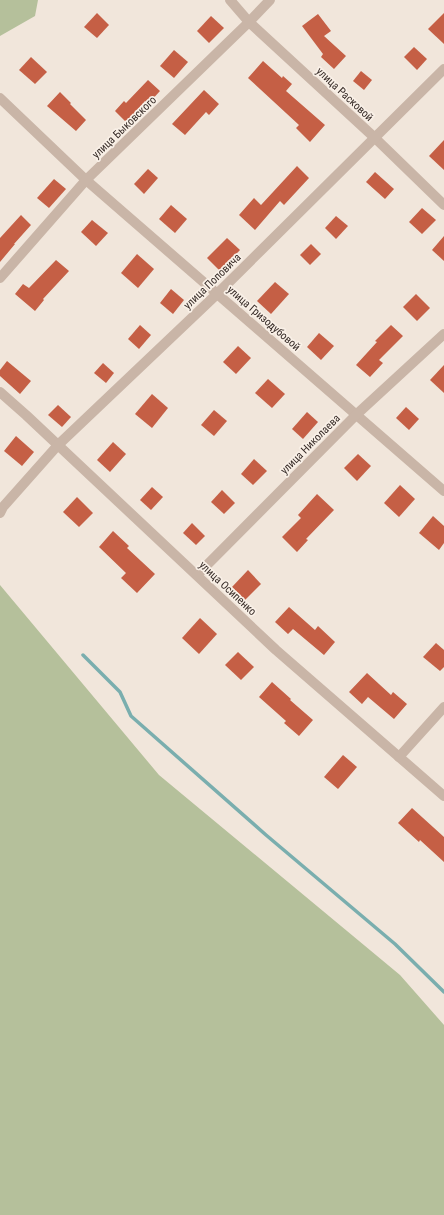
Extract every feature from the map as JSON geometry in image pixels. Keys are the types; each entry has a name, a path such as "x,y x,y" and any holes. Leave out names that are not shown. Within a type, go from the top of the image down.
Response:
{"street":[{"name":"улица Расковой","path":"230,0 249,22 375,138 444,205"},
{"name":"улица Быковского","path":"0,278 86,180 270,0"},
{"name":"улица Поповича","path":"0,513 3,507 58,445 217,294 444,69"},
{"name":"улица Гризодубовой","path":"0,98 86,180 444,491"},
{"name":"улица Николаева","path":"197,575 357,414 444,334"},
{"name":"улица Осипенко","path":"0,392 276,650 444,796"},
{"path":"399,757 444,707"}],"green space":[{"path":"0,0 38,0 35,16 0,36"},
{"path":"0,585 159,775 400,975 444,1025 444,1215 0,1215"}],"building":[{"path":"97,13 109,25 97,38 84,27"},
{"path":"444,13 444,44 428,29"},
{"path":"318,14 331,31 324,36 346,56 334,69 321,57 323,54 302,26"},
{"path":"211,16 224,28 209,43 197,31"},
{"path":"414,47 427,59 417,70 404,57"},
{"path":"174,50 188,62 174,78 160,66"},
{"path":"31,57 47,72 35,84 19,70"},
{"path":"263,61 282,78 283,76 292,84 286,91 325,125 310,142 296,128 299,125 248,78"},
{"path":"361,71 372,80 364,90 353,81"},
{"path":"148,80 160,91 148,104 145,101 126,122 115,111 124,101 126,103"},
{"path":"204,90 219,104 209,115 206,112 185,135 172,124"},
{"path":"60,92 86,120 76,131 47,106"},
{"path":"444,140 444,170 429,156"},
{"path":"297,166 309,178 284,205 280,201 255,230 239,215 254,198 261,205"},
{"path":"148,169 158,178 144,194 134,184"},
{"path":"375,172 394,189 385,199 366,182"},
{"path":"54,179 66,189 49,208 37,198"},
{"path":"171,205 187,219 175,233 159,219"},
{"path":"422,208 436,220 422,234 409,222"},
{"path":"21,215 31,225 0,262 0,238"},
{"path":"336,216 348,226 336,239 325,228"},
{"path":"92,220 108,233 96,246 81,232"},
{"path":"444,236 444,261 432,250"},
{"path":"227,238 240,250 220,271 207,258"},
{"path":"311,244 321,254 310,265 300,255"},
{"path":"137,254 154,269 138,288 121,273"},
{"path":"56,260 69,271 43,299 44,300 35,311 15,294 23,284 29,288"},
{"path":"275,282 289,294 271,314 257,301"},
{"path":"171,289 184,300 173,314 160,303"},
{"path":"416,294 430,308 417,321 403,307"},
{"path":"140,325 151,335 139,349 128,339"},
{"path":"391,325 403,336 379,360 383,363 370,377 356,365 377,342 375,341"},
{"path":"319,333 334,346 321,360 307,347"},
{"path":"238,346 251,358 236,374 223,362"},
{"path":"7,361 31,381 20,394 0,376 0,370"},
{"path":"103,363 114,373 106,383 94,373"},
{"path":"444,365 444,393 430,380"},
{"path":"268,379 285,394 272,408 255,393"},
{"path":"152,394 168,408 152,428 135,414"},
{"path":"58,405 71,417 62,427 48,415"},
{"path":"406,407 419,419 409,430 396,418"},
{"path":"214,410 227,421 214,436 201,425"},
{"path":"307,412 318,422 303,439 292,429"},
{"path":"16,436 34,452 22,466 4,451"},
{"path":"113,442 126,454 110,472 97,460"},
{"path":"358,454 371,466 357,481 344,468"},
{"path":"254,459 267,471 253,485 241,474"},
{"path":"400,485 415,499 399,517 384,503"},
{"path":"152,487 163,497 151,510 140,500"},
{"path":"222,490 235,503 224,514 211,502"},
{"path":"317,494 334,510 306,539 308,540 297,552 282,537 301,518 298,515"},
{"path":"77,497 93,513 79,527 63,512"},
{"path":"433,516 444,526 444,543 439,550 419,533"},
{"path":"192,523 205,536 196,545 183,533"},
{"path":"113,531 129,546 127,548 155,574 137,593 121,578 126,573 99,547"},
{"path":"248,570 261,584 245,600 232,587"},
{"path":"289,607 315,630 318,626 335,642 324,655 293,629 288,634 275,622"},
{"path":"200,618 217,634 199,654 182,638"},
{"path":"436,643 444,650 444,667 440,671 423,657"},
{"path":"238,652 254,667 241,680 225,665"},
{"path":"367,673 391,695 393,692 407,704 394,719 368,697 362,704 349,692"},
{"path":"272,682 313,720 299,736 284,723 286,721 259,697"},
{"path":"343,755 357,767 338,789 324,777"},
{"path":"412,808 444,837 444,862 420,840 419,842 398,823"}],"waterway":[{"path":"83,655 120,692 131,716 266,835 395,944 444,992"}]}
